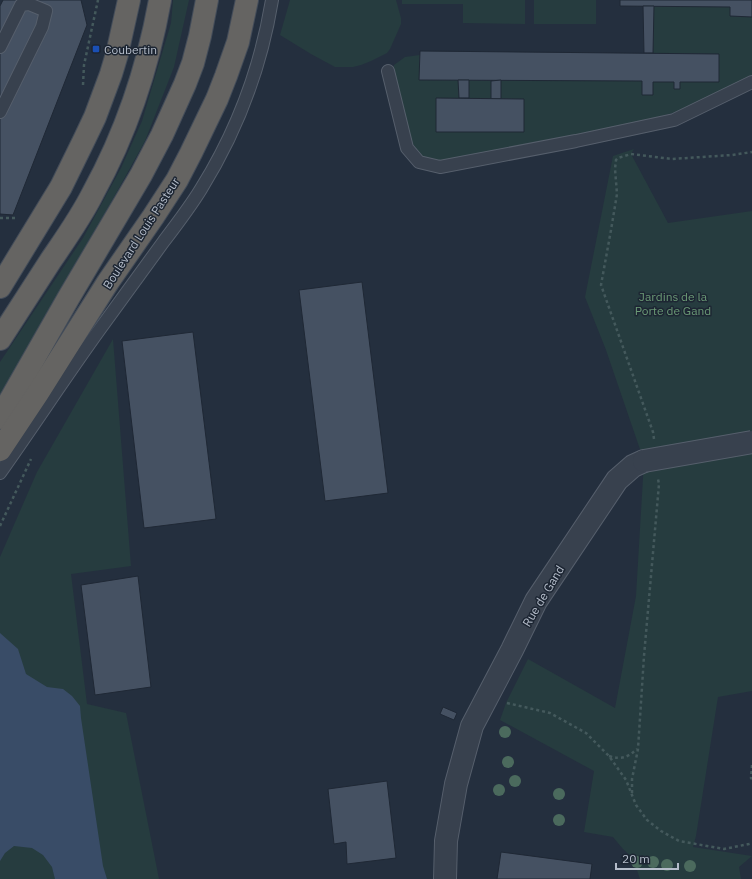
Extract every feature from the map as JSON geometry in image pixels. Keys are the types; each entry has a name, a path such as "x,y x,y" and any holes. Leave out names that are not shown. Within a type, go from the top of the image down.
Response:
{"highway":[{"path":"0,287 62,187 85,138 113,68 129,0"},
{"path":"0,339 70,231 102,177 127,121 135,99 146,63 160,0"},
{"path":"0,418 141,175 162,135 191,68 207,0"},
{"name":"Boulevard Louis Pasteur","path":"0,450 42,388 108,282 176,180 191,153 217,99 226,76 238,42 247,0"}],"street":[{"name":"Rue de Gand","path":"444,876 446,841 456,784 472,726 536,601 617,480 633,466 651,469 752,442"}],"lane":[{"path":"0,473 90,343 192,203 211,172 236,122 250,89 259,60 272,1"},
{"path":"0,47 21,6 29,4 46,11 42,27 0,112"},
{"path":"388,71 407,148 419,162 440,167 576,141 674,120 752,82"}],"path":[{"path":"84,65 98,0"},
{"path":"654,439 653,432 601,285 617,194 615,170 616,160 631,154 672,159 732,156 752,152"},
{"path":"0,218 18,218"},
{"path":"632,794 632,779 638,749 644,648 659,484 651,469"},
{"path":"0,526 23,477"},
{"path":"488,695 506,703 550,713 586,733 610,756 626,780 636,805 647,820 661,832 679,841 724,849 752,843"},
{"path":"610,756 623,758 638,749"},
{"path":"752,765 752,779"}],"green space":[{"path":"173,0 189,0 174,67 145,141 43,319 0,398 0,362 83,238 121,168 142,121 171,23"},
{"path":"290,0 396,0 401,18 401,24 387,53 361,65 353,67 335,67 280,35"},
{"path":"402,0 525,0 525,24 463,23 463,4 402,4"},
{"path":"534,0 596,0 596,24 534,24"},
{"path":"654,6 730,7 730,16 752,17 752,78 676,112 621,127 443,161 422,158 413,148 394,73 394,65 405,57 420,55 420,80 458,80 459,98 436,98 436,132 523,132 524,99 501,99 501,80 642,81 642,95 653,95 653,82 674,82 674,89 680,89 680,82 719,82 719,54 653,53"},
{"path":"469,80 491,81 491,99 469,98"},
{"name":"Jardins de la Porte de Gand","path":"634,149 631,154 668,223 752,211 752,691 718,697 693,847 752,856 739,867 741,879 640,879 633,858 613,837 584,832 594,771 500,720 506,703 528,659 615,708 636,596 644,461 606,350 585,297 613,156"},
{"path":"113,339 131,566 71,574 87,704 126,713 159,879 0,879 0,557 37,472"}],"water":[{"path":"0,633 18,649 26,674 47,687 63,689 72,696 80,706 103,866 107,879 55,879 52,867 43,855 32,848 14,846 5,853 0,861"}],"building":[{"path":"3,0 81,0 87,25 13,215 0,214 0,6"},
{"path":"620,0 752,0 752,17 730,16 730,7 620,6"},
{"path":"643,6 654,6 653,53 644,53"},
{"path":"420,51 719,54 719,82 680,82 680,89 674,89 674,82 653,82 653,95 642,95 642,81 419,80"},
{"path":"458,80 469,80 469,98 459,98"},
{"path":"501,80 501,99 491,99 491,81"},
{"path":"436,98 524,99 524,132 436,132"},
{"path":"362,282 388,493 325,501 299,290"},
{"path":"193,332 216,519 144,528 122,341"},
{"path":"138,576 151,687 95,695 81,585"},
{"path":"443,707 457,713 454,720 440,714"},
{"path":"387,781 396,858 347,864 346,842 334,844 328,789"},
{"path":"501,852 592,864 590,879 497,879"}],"place":[{"name":"Coubertin","path":"96,49"}]}
